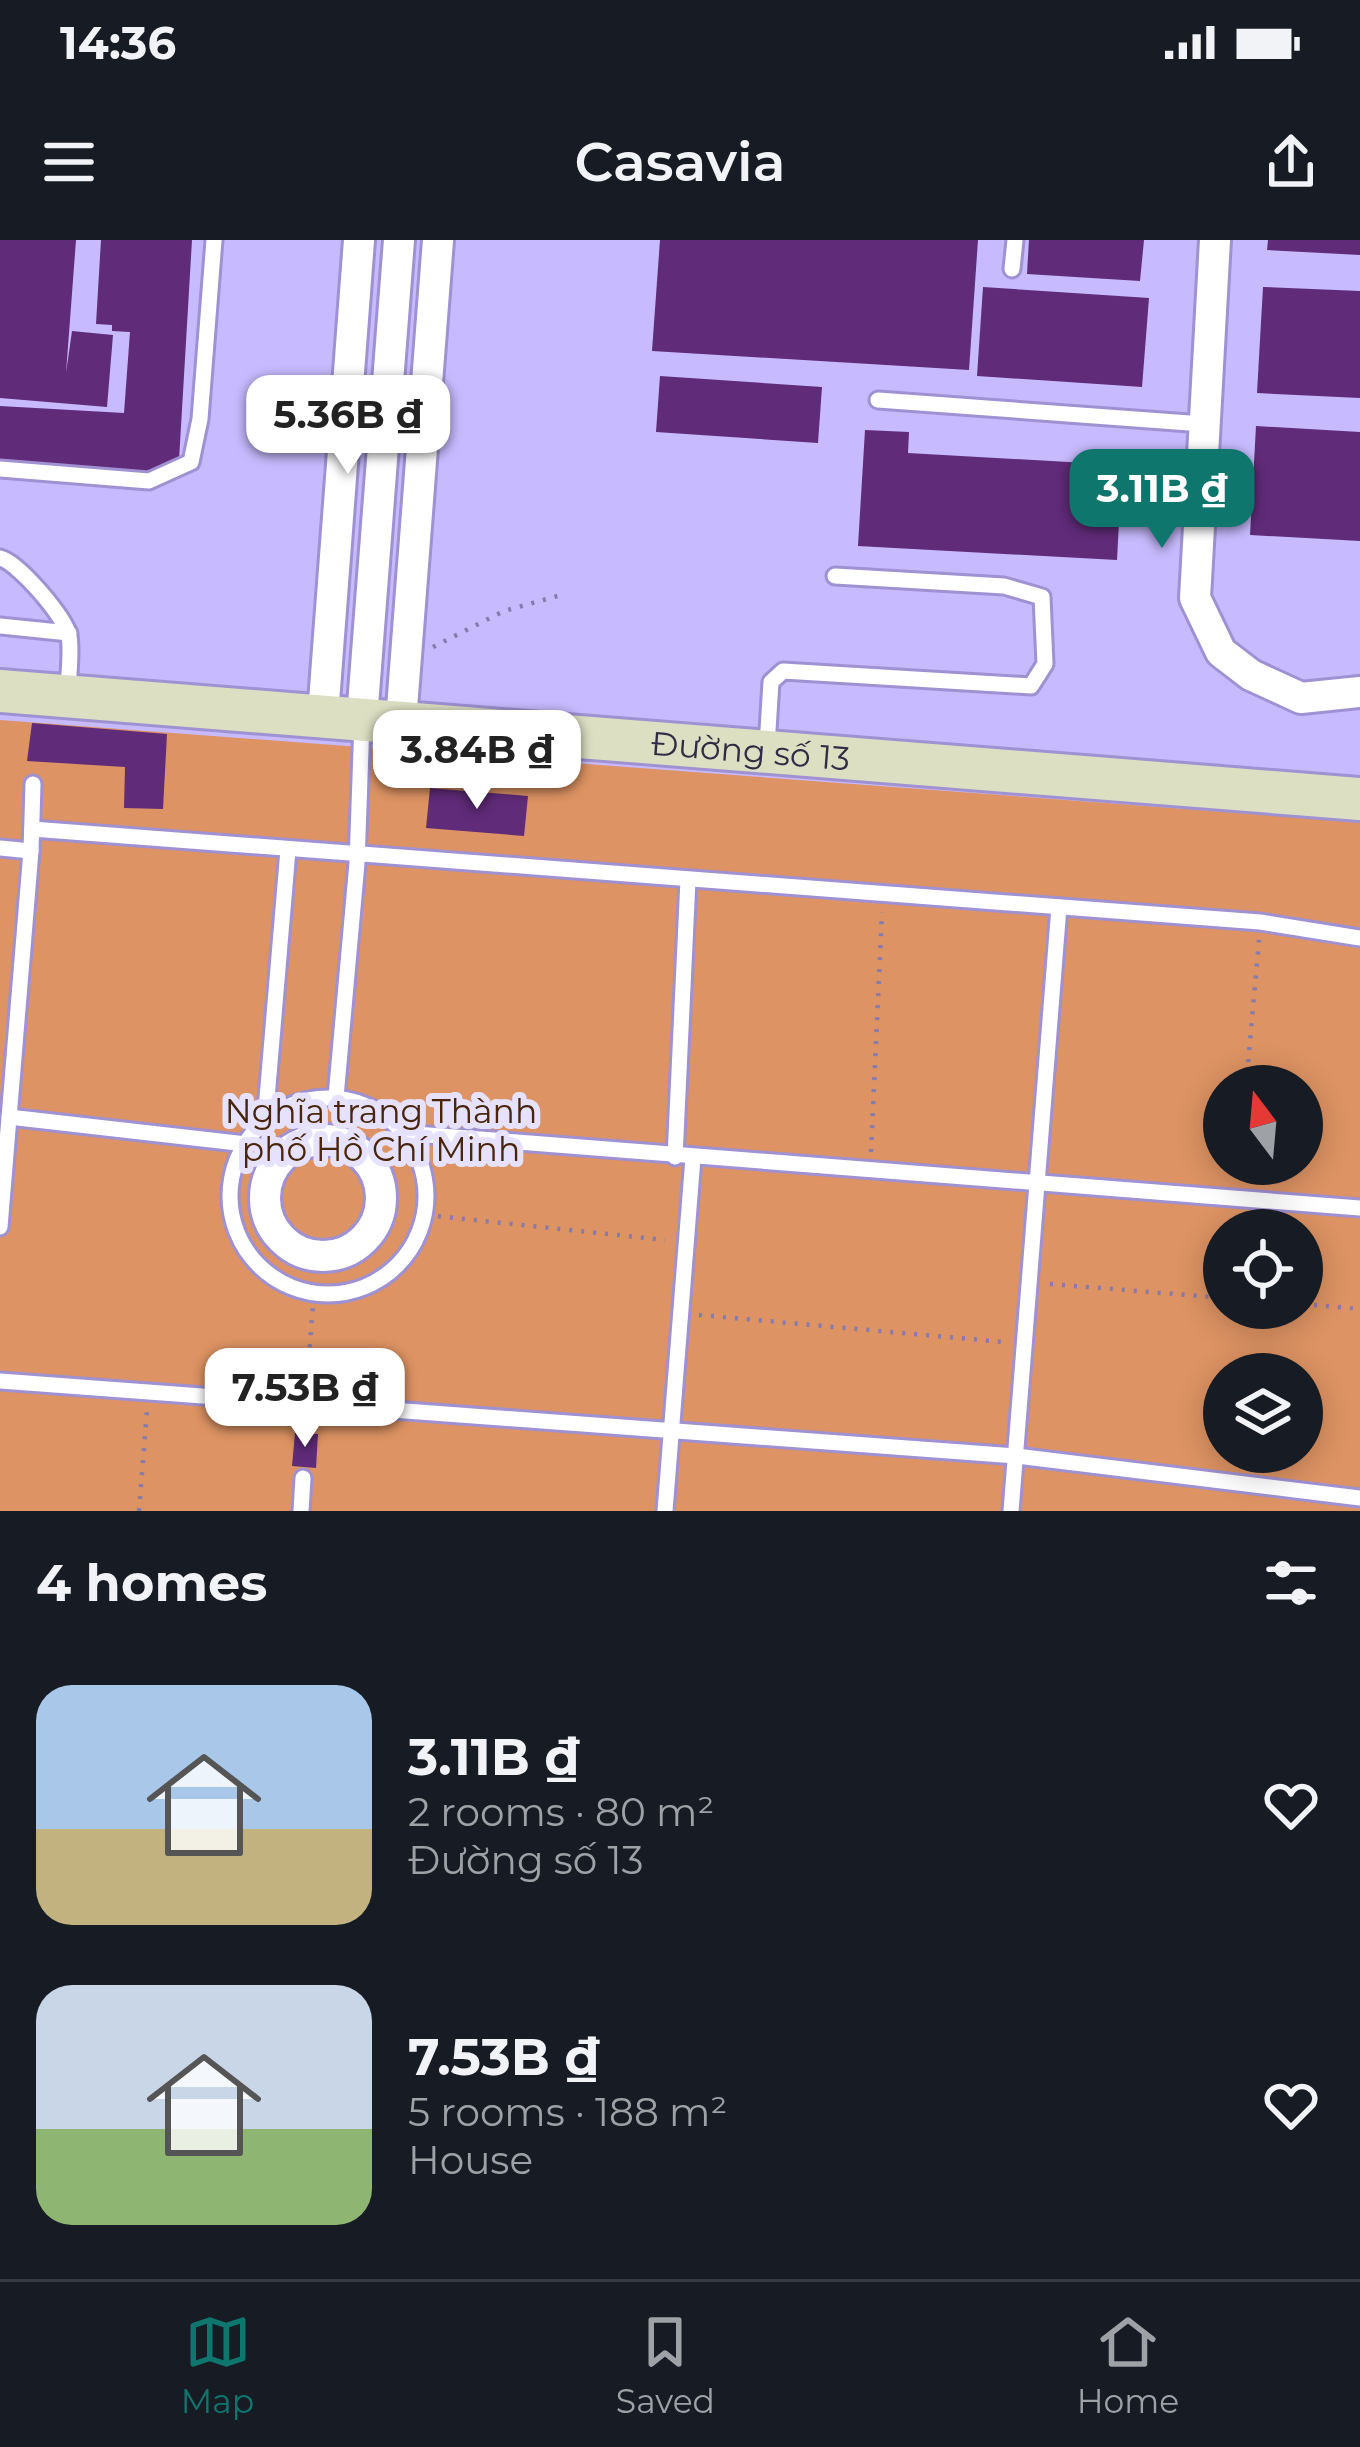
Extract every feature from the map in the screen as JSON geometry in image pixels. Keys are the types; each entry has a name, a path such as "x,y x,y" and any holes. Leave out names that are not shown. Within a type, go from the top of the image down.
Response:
{"street":[{"path":"359,240 362,718"},
{"path":"362,718 399,240"},
{"path":"362,718 438,240"},
{"path":"1215,240 1195,598 1221,652 1251,675 1301,698 1360,692"},
{"name":"Đường số 13","path":"0,691 1360,799"}],"lane":[{"path":"0,469 149,481 191,462 200,419 214,240"},
{"path":"1012,269 1015,240"},
{"path":"878,400 1203,424"},
{"path":"0,558 8,559 27,579 69,633 68,695"},
{"path":"766,749 771,682 783,671 1031,686 1045,664 1042,597 1004,586 836,576"},
{"path":"0,626 69,633"},
{"path":"336,1097 357,856 362,718"},
{"path":"0,1227 32,851 33,784"},
{"path":"32,830 1260,922 1360,938"},
{"path":"0,848 32,851"},
{"path":"265,1122 288,850"},
{"path":"675,1157 688,880"},
{"path":"1011,1511 1059,907"},
{"path":"0,983 20,984"},
{"path":"336,1097 366,1105 395,1123 416,1149 426,1181 426,1215 414,1246 392,1272 363,1288 329,1295 296,1290 268,1275 247,1252 233,1224 229,1194 235,1163 265,1122 302,1101 336,1097"},
{"path":"7,1104 245,1144"},
{"path":"403,1133 1360,1208"},
{"path":"665,1511 693,1159"},
{"path":"0,1382 1016,1456 1360,1498"},
{"path":"301,1511 303,1478"}],"path":[{"path":"434,646 504,611 561,595"},
{"path":"870,1172 882,894"},
{"path":"1248,1065 1260,922"},
{"path":"426,1215 687,1243"},
{"path":"1030,1282 1203,1296"},
{"path":"305,1405 314,1292"},
{"path":"1323,1306 1360,1309"},
{"path":"681,1314 1024,1343"},
{"path":"139,1511 149,1393"}],"green space":[{"name":"Nghĩa trang Thành phố Hồ Chí Minh","path":"0,720 1360,822 1360,1511 0,1511"}],"building":[{"path":"0,240 76,240 66,373 72,331 113,335 107,407 0,398"},
{"path":"101,240 192,240 178,477 0,467 0,406 124,413 130,332 96,324"},
{"path":"660,240 978,240 969,370 652,351"},
{"path":"1029,240 1144,240 1140,281 1027,274"},
{"path":"1268,240 1360,240 1360,255 1267,250"},
{"path":"983,287 1149,298 1142,387 977,376"},
{"path":"1263,287 1360,291 1360,398 1257,393"},
{"path":"660,376 822,387 818,443 656,432"},
{"path":"1256,426 1360,432 1360,541 1250,535"},
{"path":"865,430 909,432 908,453 1122,465 1117,560 858,546"},
{"path":"32,723 167,734 163,809 124,808 125,767 27,761"},
{"path":"430,788 528,796 524,836 426,828"},
{"path":"295,1433 318,1434 316,1468 292,1466"}]}
